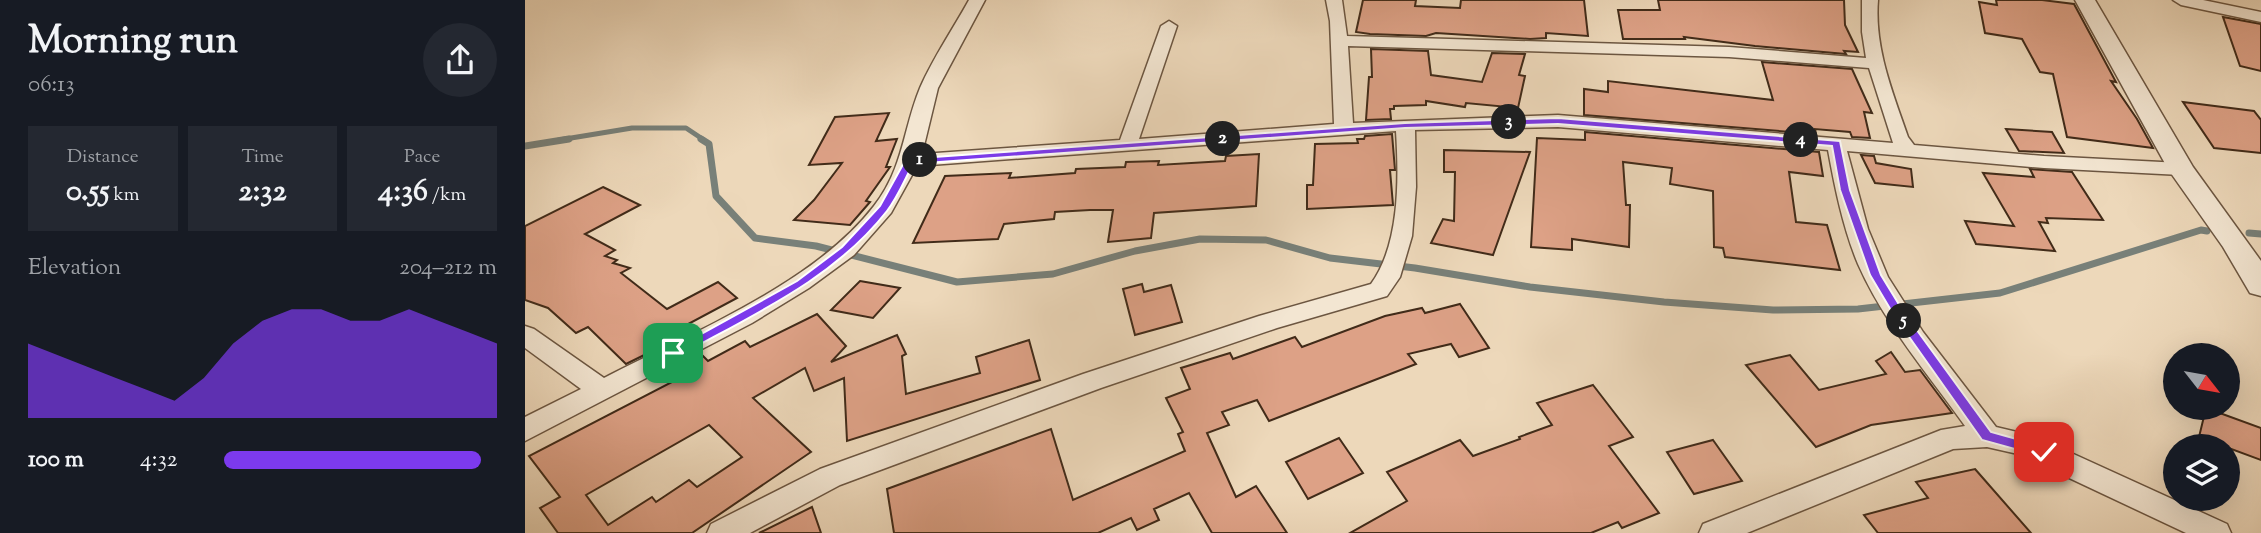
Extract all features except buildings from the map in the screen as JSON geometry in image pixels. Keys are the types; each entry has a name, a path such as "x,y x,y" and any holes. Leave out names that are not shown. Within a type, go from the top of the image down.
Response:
{"street":[{"path":"525,430 743,317 801,283 846,250 884,208 910,161 929,88 977,0"},
{"path":"1334,0 1344,130"},
{"path":"1870,0 1870,40 1899,138 1908,150"},
{"path":"2085,0 2181,169 2236,244 2261,286"},
{"path":"2181,0 2261,17"},
{"path":"1127,146 1169,26"},
{"path":"1339,41 1729,52 1877,64"},
{"path":"910,161 1405,125 1558,121 2181,169"},
{"path":"722,533 830,477 1092,381 1243,330 1373,293 1392,267 1407,202 1405,125"},
{"path":"1836,143 1845,190 1875,275 1899,314 1987,436"},
{"path":"525,335 603,390"},
{"path":"1714,533 1951,438 1987,436 2044,452 2210,532"}],"waterway":[{"path":"559,140 632,128 686,128 704,140"},
{"path":"525,146 569,139"},
{"path":"701,139 709,144 716,196 755,238 816,246 957,282 1053,274 1135,251 1200,239 1266,240 1330,258 1415,268 1530,287 1664,302 1773,310 1858,309 2000,293 2201,230 2207,231"},
{"path":"2249,233 2261,234"}],"route":[{"path":"673,353 801,283 846,250 884,208 910,161 1405,125 1558,121 1670,129 1836,143 1845,190 1875,275 1899,314 1987,436 2024,444 2044,452"}]}
